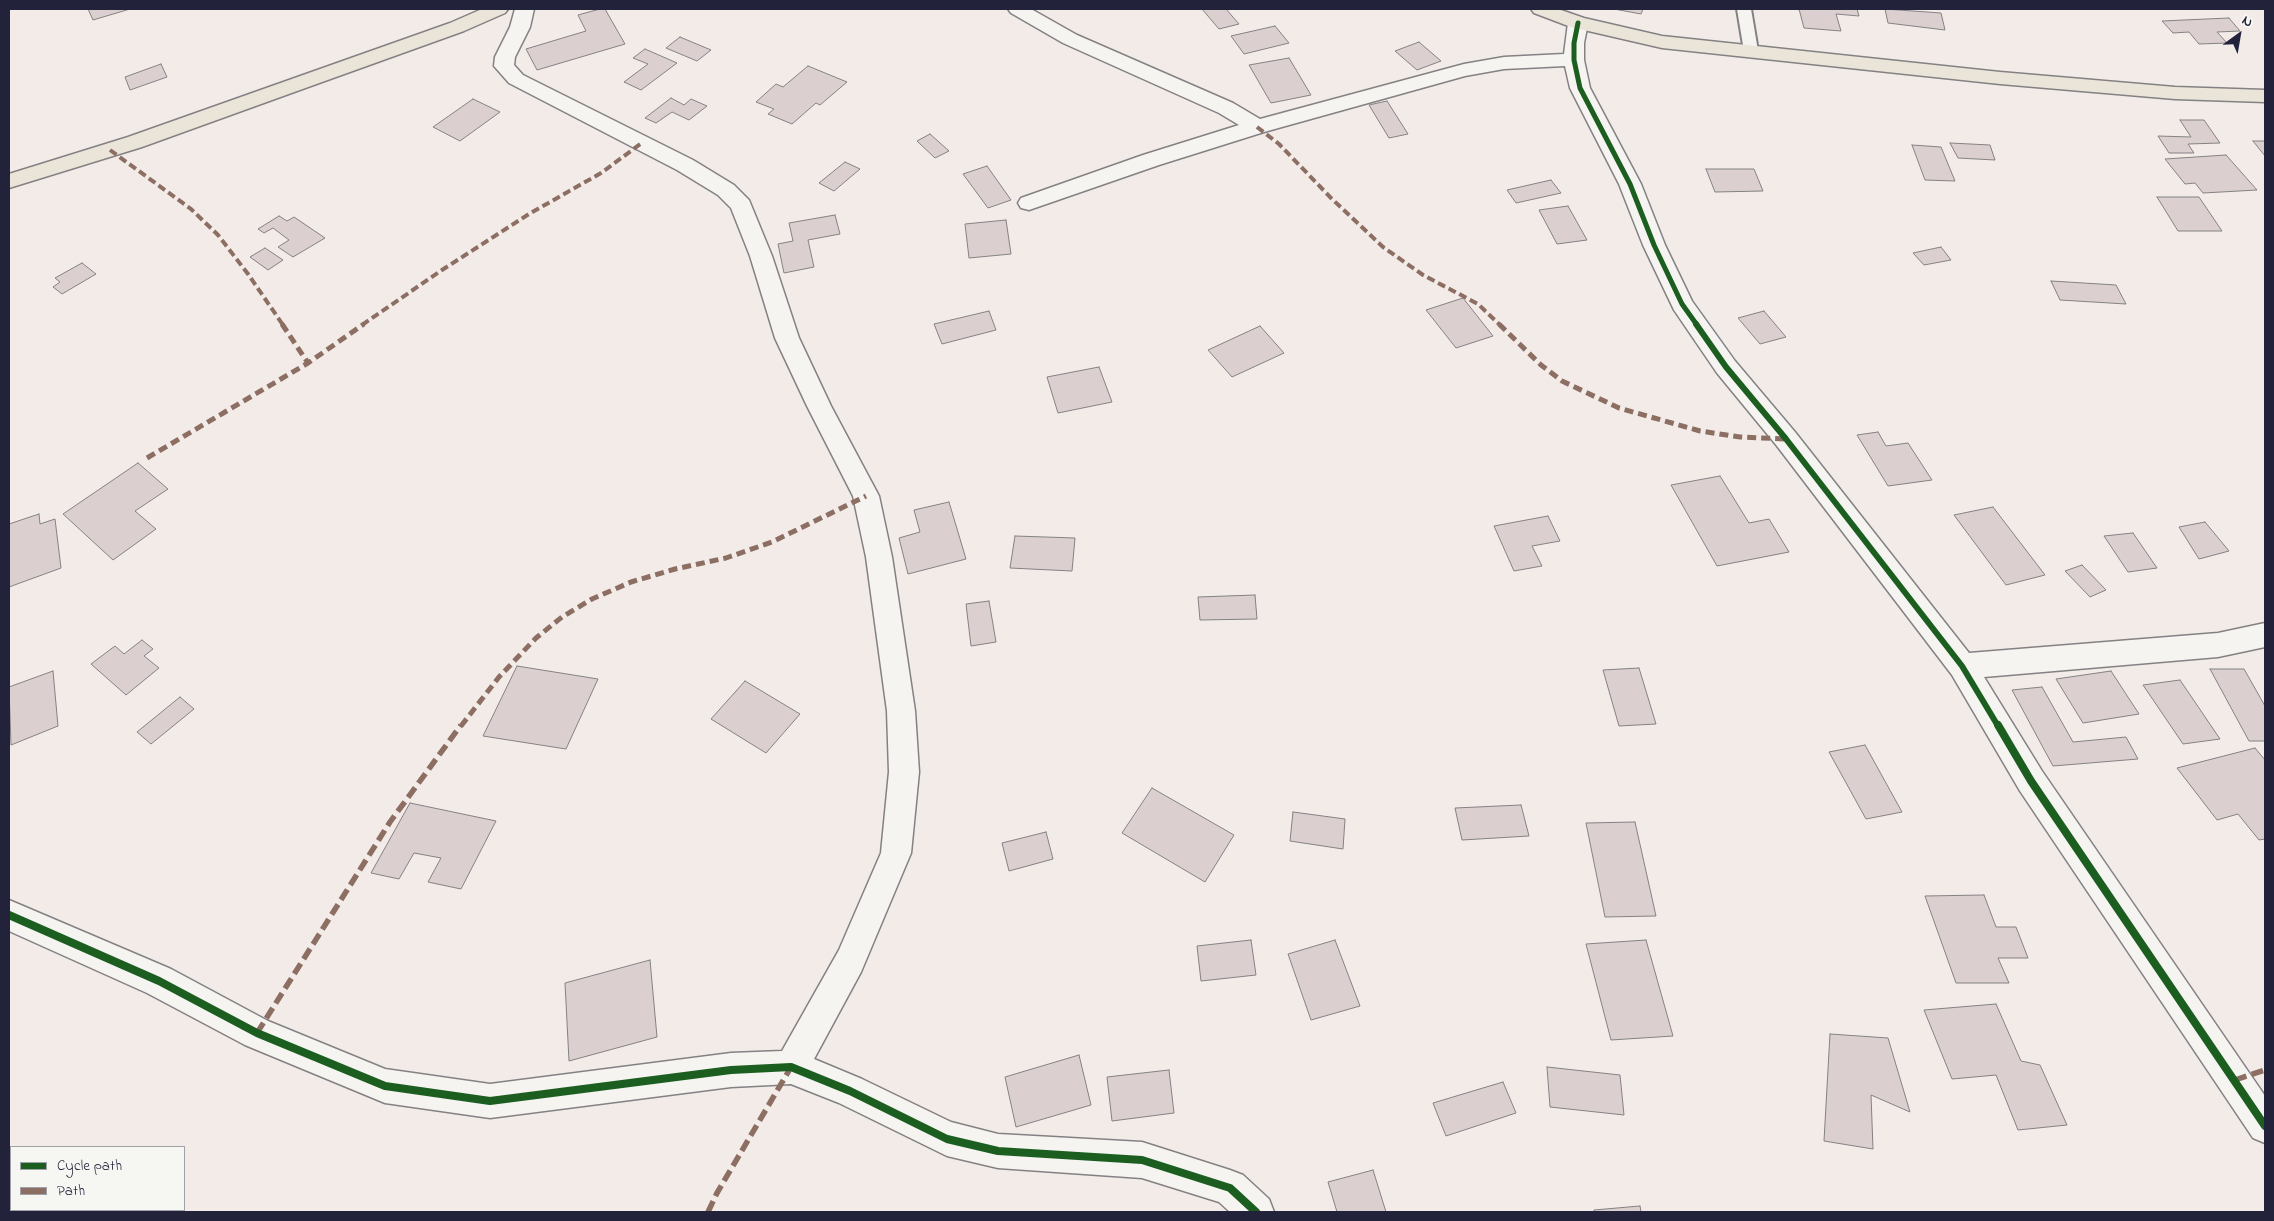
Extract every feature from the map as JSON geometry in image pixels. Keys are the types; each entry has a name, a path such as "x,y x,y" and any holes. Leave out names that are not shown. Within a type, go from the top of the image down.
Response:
{"main road":[{"path":"9,181 135,142 290,88 457,27 498,9"},
{"path":"1541,9 1578,23 1662,42 2000,78 2175,93 2265,96"}],"street":[{"path":"524,9 520,27 505,57 504,66 516,79 685,165 726,190 741,205 761,256 787,338 819,406 866,496 882,576 901,711 904,772 896,852 850,962 791,1067"},
{"path":"1018,9 1070,39 1226,108 1257,127"},
{"path":"1578,23 1574,43 1574,60 1580,88 1630,184 1654,245 1682,304 1726,367 1786,439 1962,666 2032,781 2265,1126"},
{"path":"1029,204 1151,160 1257,127 1464,70 1504,63 1574,60"},
{"path":"1962,666 2218,645 2265,635"},
{"path":"9,915 159,981 257,1033 384,1086 490,1101 732,1070 791,1067 850,1091 946,1139 998,1151 1142,1160 1230,1188 1256,1212"}],"lane":[{"path":"1744,9 1751,51"}],"building":[{"path":"88,9 130,9 93,20"},
{"path":"605,9 625,44 537,70 526,49 586,31 578,15"},
{"path":"1202,9 1226,9 1239,24 1219,29"},
{"path":"1614,9 1643,9 1641,14"},
{"path":"1799,9 1857,9 1859,16 1836,14 1841,31 1804,28"},
{"path":"1885,9 1941,13 1945,30 1888,23"},
{"path":"2229,18 2240,31 2217,32 2227,43 2199,44 2189,32 2173,33 2162,21"},
{"path":"1275,26 1289,43 1244,54 1231,36"},
{"path":"680,37 711,50 697,61 666,48"},
{"path":"1419,42 1441,61 1417,70 1395,51"},
{"path":"645,49 677,63 641,90 624,82 648,64 633,58"},
{"path":"1289,58 1311,95 1271,103 1249,65"},
{"path":"161,64 167,77 130,90 125,77"},
{"path":"808,66 847,82 820,105 816,103 792,124 768,114 774,109 756,102 776,84 783,87"},
{"path":"671,98 684,105 691,99 707,106 689,120 672,112 656,123 645,118"},
{"path":"473,99 500,112 460,141 433,127"},
{"path":"1387,101 1408,134 1389,138 1369,105"},
{"path":"2180,120 2204,120 2220,143 2188,144 2194,153 2169,153 2158,136 2191,137"},
{"path":"930,134 949,151 935,158 917,141"},
{"path":"2253,141 2265,141 2265,156"},
{"path":"1950,143 1990,145 1995,160 1958,158"},
{"path":"1912,145 1941,147 1955,181 1925,180"},
{"path":"2226,155 2257,190 2203,193 2195,183 2185,184 2165,159"},
{"path":"845,162 860,169 834,191 819,183"},
{"path":"987,166 1011,200 988,208 963,174"},
{"path":"1706,169 1754,169 1763,191 1715,192"},
{"path":"1551,180 1561,193 1516,203 1507,190"},
{"path":"2157,197 2199,197 2222,231 2178,231"},
{"path":"1568,206 1587,240 1557,244 1539,210"},
{"path":"835,215 840,234 808,240 814,267 784,273 778,244 793,241 789,223"},
{"path":"279,216 287,221 294,217 325,238 293,257 278,247 289,240 273,228 264,233 258,229"},
{"path":"1006,220 1011,254 969,258 965,224"},
{"path":"1941,247 1951,260 1924,265 1913,253"},
{"path":"265,248 283,260 268,270 250,257"},
{"path":"82,263 96,274 62,294 53,287 60,282 55,278"},
{"path":"2051,281 2116,285 2126,304 2060,300"},
{"path":"1463,298 1493,336 1456,348 1426,310"},
{"path":"989,311 996,330 942,344 934,324"},
{"path":"1764,311 1786,337 1760,344 1738,318"},
{"path":"1260,326 1284,353 1232,377 1208,350"},
{"path":"1099,367 1112,402 1058,413 1047,377"},
{"path":"1878,432 1886,446 1908,443 1932,480 1888,486 1857,435"},
{"path":"138,463 168,489 135,511 156,529 113,560 63,514"},
{"path":"1720,476 1749,523 1769,519 1789,552 1717,566 1671,485"},
{"path":"949,502 966,559 908,574 899,538 920,532 914,510"},
{"path":"1993,507 2045,575 2006,585 1954,515"},
{"path":"39,514 40,524 55,519 61,568 9,587 9,524"},
{"path":"1548,516 1560,541 1532,546 1542,566 1514,571 1494,526"},
{"path":"2205,522 2229,551 2199,559 2179,527"},
{"path":"2133,533 2157,568 2128,572 2104,536"},
{"path":"1015,536 1075,538 1072,571 1010,568"},
{"path":"2082,565 2106,590 2090,597 2065,571"},
{"path":"1255,595 1257,619 1200,620 1198,597"},
{"path":"989,601 996,642 971,646 966,604"},
{"path":"142,640 153,649 144,656 159,668 126,695 91,664 115,646 124,654"},
{"path":"517,666 598,679 566,749 483,736"},
{"path":"1639,668 1656,724 1619,726 1603,670"},
{"path":"2210,669 2244,669 2265,706 2265,741 2249,741"},
{"path":"53,671 58,726 11,745 9,687"},
{"path":"2111,671 2139,714 2083,723 2056,679"},
{"path":"2180,680 2220,739 2183,744 2143,685"},
{"path":"745,681 800,714 766,753 711,719"},
{"path":"2042,687 2073,742 2126,737 2138,759 2053,766 2012,690"},
{"path":"180,697 194,709 151,744 137,732"},
{"path":"1865,745 1902,812 1866,819 1829,752"},
{"path":"2255,748 2265,760 2265,839 2259,840 2238,814 2217,820 2177,768"},
{"path":"1152,788 1234,835 1205,882 1122,833"},
{"path":"410,803 496,821 461,889 428,882 441,858 414,853 399,879 371,873"},
{"path":"1521,805 1529,836 1462,840 1455,808"},
{"path":"1293,812 1345,819 1343,849 1290,841"},
{"path":"1635,822 1656,916 1605,917 1586,823"},
{"path":"1046,832 1053,859 1009,871 1002,843"},
{"path":"1984,895 1996,927 2016,927 2028,958 1998,958 2009,983 1956,983 1925,896"},
{"path":"1251,940 1256,975 1201,981 1197,946"},
{"path":"1335,940 1360,1006 1311,1020 1288,954"},
{"path":"1646,940 1673,1036 1611,1040 1586,944"},
{"path":"650,960 657,1037 569,1061 565,983"},
{"path":"1996,1004 2021,1061 2040,1065 2067,1125 2018,1130 1996,1075 1952,1079 1924,1010"},
{"path":"1830,1034 1888,1038 1910,1112 1871,1095 1873,1149 1824,1141"},
{"path":"1079,1055 1091,1105 1016,1127 1005,1077"},
{"path":"1547,1067 1620,1075 1624,1115 1550,1107"},
{"path":"1169,1070 1174,1113 1112,1121 1107,1077"},
{"path":"1503,1082 1516,1113 1446,1136 1433,1103"},
{"path":"1373,1170 1386,1212 1337,1212 1328,1182"},
{"path":"1640,1206 1641,1212 1594,1212 1594,1210"}],"marked path":[{"path":"1257,127 1279,144 1331,198 1383,247 1423,275 1478,304 1541,365 1562,381 1619,408 1700,431 1740,437 1786,439"},
{"path":"147,458 308,363 442,270 529,214 601,173 643,142"},
{"path":"110,150 191,209 218,235 248,274 308,363"},
{"path":"257,1033 390,822 429,767 499,677 536,638 562,617 592,599 631,582 675,569 726,558 772,542 866,496"},
{"path":"708,1212 717,1193 791,1067"},
{"path":"2235,1080 2265,1070"}],"cycle path":[{"path":"1578,23 1574,43 1574,60 1580,88 1630,184 1654,245 1682,304 1726,367 1786,439 1962,666 2031,781 2265,1126"},
{"path":"9,915 159,981 257,1033 385,1086 490,1101 731,1070 791,1067 850,1091 947,1139 998,1151 1142,1160 1230,1188 1256,1212"}]}
